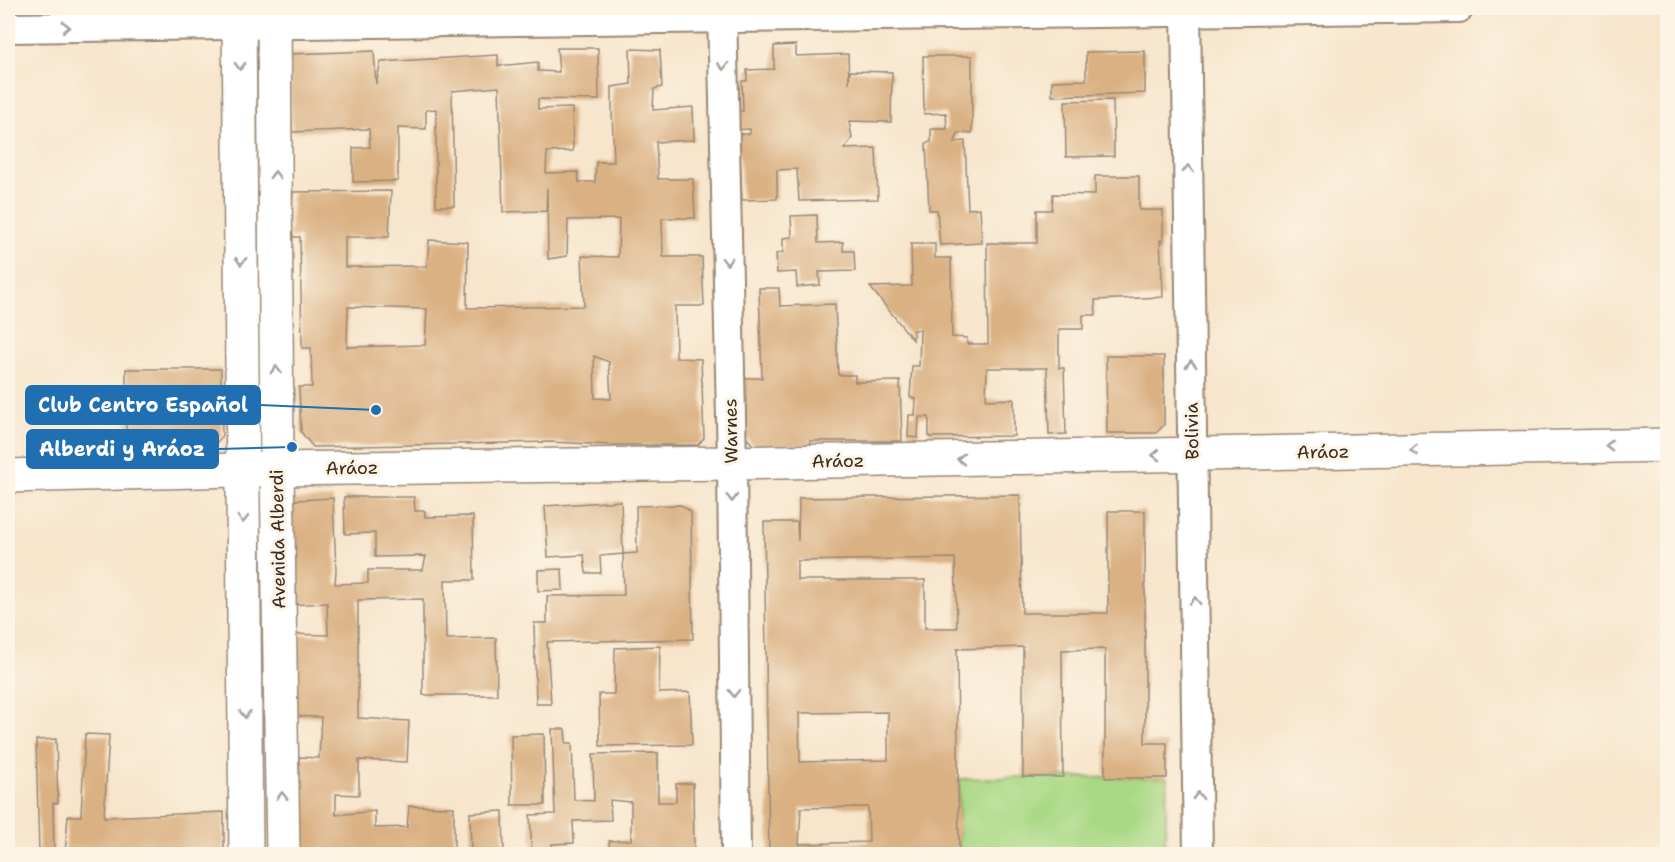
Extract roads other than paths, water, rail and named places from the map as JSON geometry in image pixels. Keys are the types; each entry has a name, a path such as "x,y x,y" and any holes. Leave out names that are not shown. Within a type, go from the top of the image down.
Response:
{"street":[{"path":"8,28 239,16 1459,8"},
{"name":"Bolivia","path":"1186,10 1198,855"},
{"name":"Warnes","path":"722,13 732,464 736,855"},
{"name":"Avenida Alberdi","path":"239,16 246,855"},
{"name":"Avenida Alberdi","path":"274,16 277,469 284,855"},
{"name":"Aráoz","path":"8,476 277,469 732,464 1668,445"}],"place":[{"name":"Club Centro Español","path":"376,410"},
{"name":"Alberdi y Aráoz","path":"292,447"}]}
